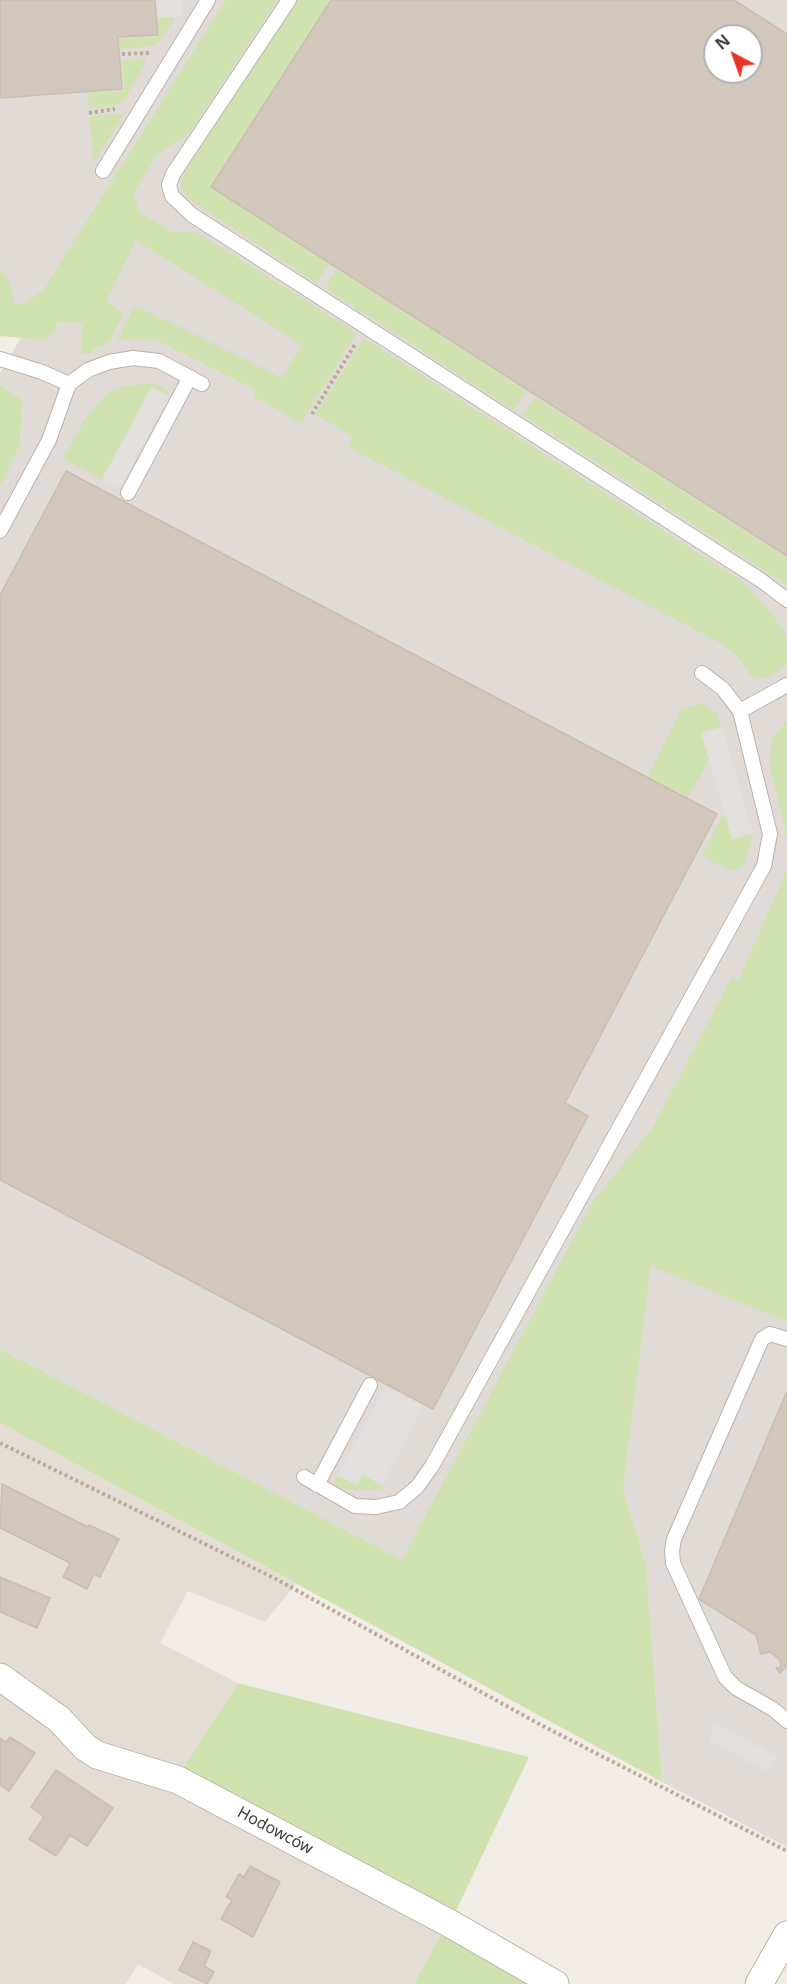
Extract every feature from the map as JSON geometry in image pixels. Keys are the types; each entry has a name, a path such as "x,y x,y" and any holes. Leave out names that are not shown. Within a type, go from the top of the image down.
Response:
{"street":[{"name":"Hodowców","path":"0,1677 59,1719 85,1747 97,1755 178,1780 449,1923 555,1984"},
{"path":"759,1984 787,1935"}],"lane":[{"path":"103,171 208,0"},
{"path":"289,0 178,167 169,185 172,196 192,214 762,581 787,600"},
{"path":"0,531 49,440 69,384 88,370 109,362 133,358 159,361 196,380 128,493"},
{"path":"0,359 42,372 69,384"},
{"path":"304,1477 355,1506 376,1507 399,1502 417,1487 432,1466 764,866 770,834 740,711 723,689 702,673"},
{"path":"740,711 787,685"},
{"path":"787,1339 770,1334 762,1339 674,1539 672,1551 673,1563 725,1677 736,1688 773,1709 787,1721"},
{"path":"317,1485 370,1385"}],"path":[{"path":"122,54 145,52 157,57"},
{"path":"90,113 112,111"},
{"path":"312,414 366,327"},
{"path":"0,1443 276,1579 531,1720 787,1851"}],"shaded area":[{"path":"0,0 787,0 787,929 462,1592 0,1349 0,487 20,446 22,401 0,385 0,373 25,331 0,326"},
{"path":"157,0 183,0 183,16 158,18"},
{"path":"152,387 169,396 120,488 102,479"},
{"path":"722,727 753,833 732,839 701,733"},
{"path":"651,1265 787,1322 787,1847 662,1782 646,1564 623,1490"},
{"path":"386,1387 424,1407 382,1485 363,1475 358,1485 337,1475"},
{"path":"0,1423 296,1584 265,1622 188,1591 160,1643 238,1683 180,1773 120,1757 0,1668"},
{"path":"0,1683 152,1776 444,1929 414,1984 174,1984 138,1964 126,1984 0,1984"},
{"path":"712,1721 777,1757 769,1772 710,1742"}],"green space":[{"path":"226,0 277,0 188,134 156,155 134,193 139,212 172,232 195,231 357,333 301,423 253,396 256,390 155,339 117,340 135,305 282,378 302,345 136,240 106,302 124,313 108,343 95,348 89,354 81,353 83,323 57,321 55,333 50,333 49,340 0,336 0,268 10,283 14,304 27,303 44,289"},
{"path":"298,0 329,0 210,187 329,264 316,283 188,198 181,186 183,175"},
{"path":"173,17 174,20 159,42 152,46 120,49 119,39 159,36 158,18"},
{"path":"145,59 147,61 124,100 115,106 89,109 88,93 124,90 121,60"},
{"path":"124,113 96,159 93,161 90,116"},
{"path":"337,269 526,391 514,410 325,288"},
{"path":"364,338 743,582 772,614 787,636 787,665 769,677 760,679 750,675 737,655 720,643 348,447 353,436 315,415"},
{"path":"153,383 165,388 169,396 151,387 102,479 63,459 84,420 108,393 124,386"},
{"path":"0,385 22,400 20,446 0,487"},
{"path":"535,397 787,558 787,585 523,415"},
{"path":"701,703 716,712 722,727 701,733 710,758 688,797 648,776 681,710"},
{"path":"787,721 787,836 770,767 772,738"},
{"path":"726,815 733,839 753,833 746,860 742,867 735,870 729,870 702,856 721,817"},
{"path":"787,871 787,1322 651,1266 623,1490 646,1564 662,1782 0,1423 0,1349 402,1560 594,1200 653,1127 732,977 738,980"},
{"path":"337,1475 358,1485 363,1475 382,1485 380,1490 350,1490 335,1485"},
{"path":"238,1683 529,1757 452,1919 180,1773"},
{"path":"444,1929 537,1984 414,1984"}],"building":[{"path":"0,0 155,0 158,35 118,37 122,89 0,98"},
{"path":"331,0 734,0 787,34 787,556 211,187"},
{"path":"66,471 717,814 565,1103 588,1116 433,1409 0,1180 0,595"},
{"path":"787,1391 787,1665 780,1673 776,1668 781,1667 780,1660 770,1652 761,1654 756,1635 699,1599"},
{"path":"2,1484 88,1527 89,1525 119,1539 100,1577 94,1574 87,1589 63,1577 70,1563 0,1528"},
{"path":"0,1577 50,1598 37,1628 0,1612"},
{"path":"10,1737 35,1753 9,1791 0,1785 0,1738 6,1742"},
{"path":"56,1770 113,1808 87,1846 70,1835 56,1856 29,1839 44,1817 31,1807"},
{"path":"250,1866 280,1882 253,1937 221,1919 232,1900 226,1897 239,1874 244,1877"},
{"path":"193,1942 211,1951 204,1966 214,1972 207,1984 179,1970"}]}
